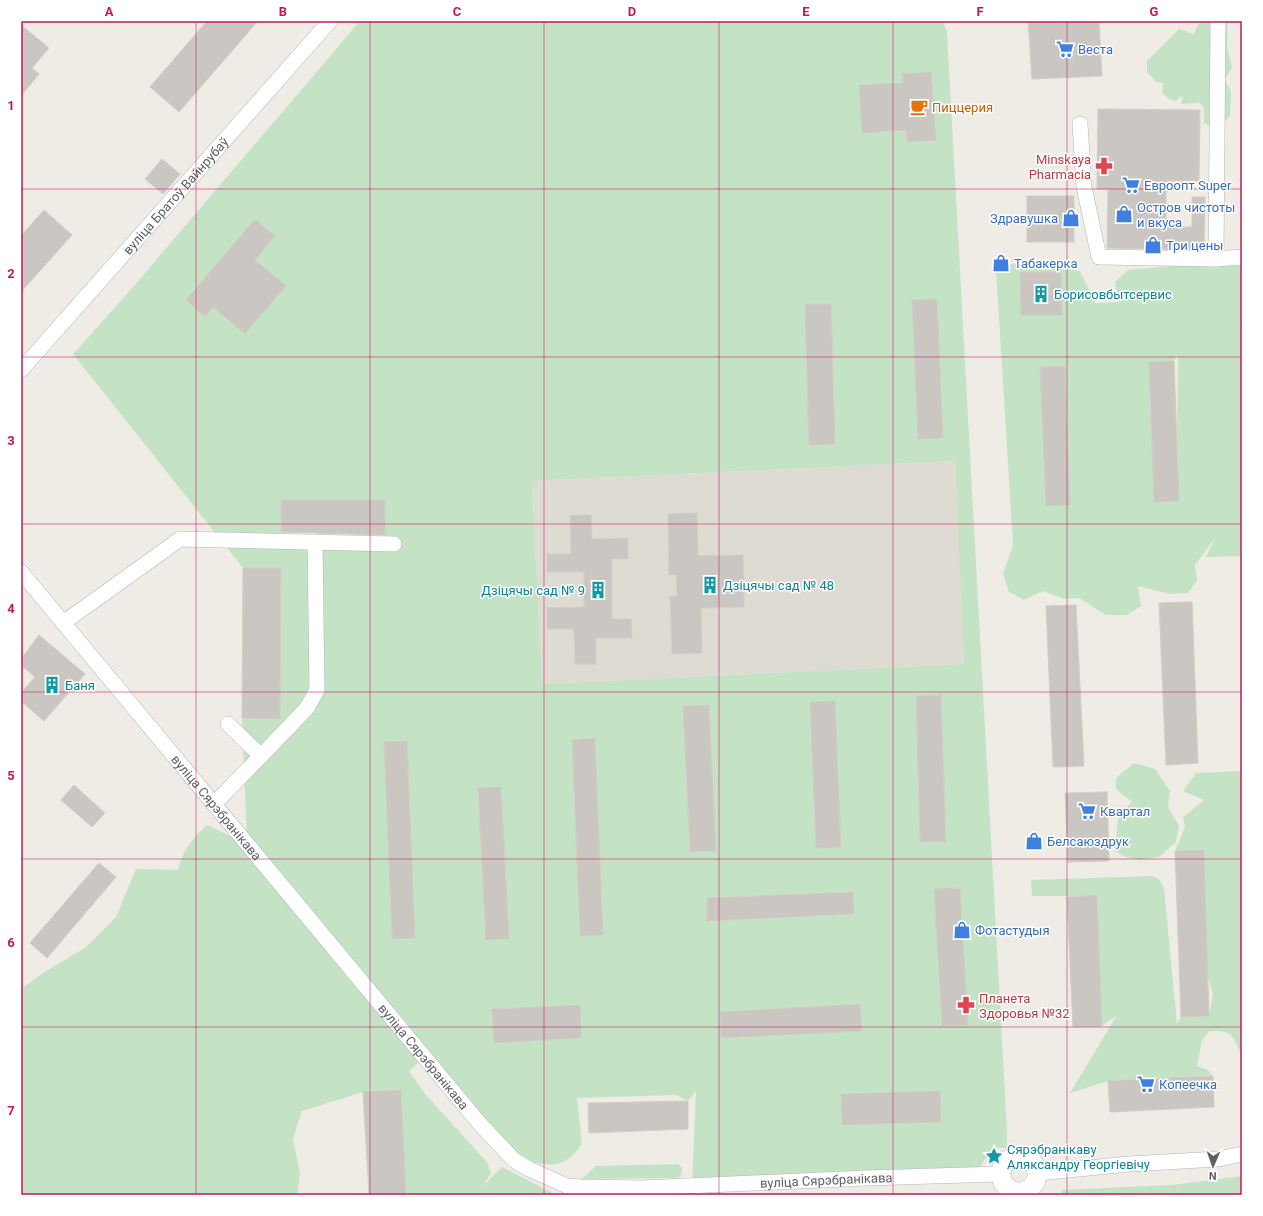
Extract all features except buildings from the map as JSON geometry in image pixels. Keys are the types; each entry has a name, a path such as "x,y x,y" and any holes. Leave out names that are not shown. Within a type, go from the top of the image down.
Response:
{"street":[{"name":"вуліца Братоў Вайнрубаў","path":"21,370 330,21"},
{"path":"1216,259 1218,21"},
{"path":"1080,124 1084,187 1099,257 1216,259 1242,257"},
{"path":"63,623 180,539 394,544"},
{"path":"214,804 307,708 316,690 315,542"},
{"name":"вуліца Сярэбранікава","path":"21,572 480,1124 514,1160 542,1176 568,1186 642,1188 866,1178 1000,1174"},
{"path":"228,724 261,756"},
{"path":"1038,1173 1129,1164 1219,1159 1242,1154"},
{"path":"1017,1156 1023,1156 1033,1162 1038,1173 1037,1179 1031,1189 1020,1194 1009,1190 1004,1186 1000,1174 1003,1164 1007,1160 1017,1156"}],"shaded area":[{"path":"955,461 965,664 542,684 532,481"}],"green space":[{"path":"360,21 943,21 947,32 1007,1148 996,1148 984,1160 976,1175 692,1187 696,1091 688,1101 676,1095 577,1098 582,1144 574,1154 567,1160 552,1164 514,1160 312,933 419,1062 409,1071 425,1094 487,1162 491,1173 483,1186 502,1167 556,1195 406,1195 400,1090 363,1092 302,1111 293,1138 300,1174 297,1195 21,1195 21,989 43,973 85,948 116,917 136,869 178,870 188,846 207,825 247,844 242,718 280,719 281,568 243,568 73,354 127,294","holes":["902,75 936,140 907,142","912,300 937,300 943,438 918,439","806,304 831,304 835,444","955,461 964,664 542,684 532,481","281,500 385,500 385,536 281,536","941,695 946,841 921,842 916,696","709,705 716,851 690,852 683,706","595,739 603,934 580,935 572,740","501,787 509,939 486,940 478,788","960,888 968,1025 942,1026 934,890","853,892 854,914 707,920 707,898","860,1004 862,1031 721,1038 720,1012","580,1005 581,1038 494,1043 492,1009","940,1091 941,1122 842,1125 841,1094"]},
{"path":"1200,21 1228,21 1227,47 1232,68 1225,79 1231,92 1230,115 1222,126 1209,126 1204,123 1204,108 1200,103 1181,104 1181,96 1176,101 1171,100 1162,93 1163,83 1156,82 1147,72 1147,61 1179,29 1194,34"},
{"path":"1012,264 1043,268 1066,268 1080,271 1095,303 1119,302 1115,282 1128,270 1194,264 1242,266 1242,316 1240,329 1242,326 1242,556 1206,557 1215,538 1195,565 1197,580 1188,593 1170,594 1138,586 1141,606 1127,615 1106,615 1079,598 1064,599 1043,591 1024,600 1009,592 1003,574 1013,545 996,269","holes":["1178,354 1177,441 1179,501 1154,502 1149,362 1174,361","1065,366 1070,505 1046,506 1041,367"]},
{"path":"1134,763 1155,769 1170,791 1168,807 1179,826 1176,842 1159,857 1139,860 1126,857 1115,851 1118,816 1132,802 1116,789 1116,778"},
{"path":"1242,771 1241,1055 1234,1039 1228,1033 1210,1031 1202,1040 1197,1066 1208,1070 1213,1076 1108,1081 1070,1093 1117,1015 1102,1026 1097,896 1032,896 1031,880 1152,876 1159,879 1164,888 1177,1024 1181,1017 1209,1016 1213,994 1208,978 1204,850 1175,851 1185,827 1183,817 1204,800 1183,791 1196,773"},
{"path":"678,1164 682,1168 681,1176 677,1178 582,1179 596,1166"},
{"path":"1242,1176 1242,1195 1062,1195 1062,1190 1172,1185"}],"place":[{"name":"Веста","path":"1065,49"},
{"name":"Пиццерия","path":"919,107"},
{"name":"Minskaya Pharmacia","path":"1104,166"},
{"name":"Евроопт Super","path":"1131,185"},
{"name":"Остров чистоты и вкуса","path":"1124,214"},
{"name":"Здравушка","path":"1071,218"},
{"name":"Три цены","path":"1153,245"},
{"name":"Табакерка","path":"1001,263"},
{"name":"Борисовбытсервис","path":"1041,294"},
{"name":"Дзіцячы сад № 48","path":"710,585"},
{"name":"Дзіцячы сад № 9","path":"598,590"},
{"name":"Баня","path":"52,685"},
{"name":"Квартал","path":"1087,811"},
{"name":"Белсаюздрук","path":"1034,841"},
{"name":"Фотастудыя","path":"962,930"},
{"name":"Планета Здоровья №32","path":"966,1005"},
{"name":"Копеечка","path":"1146,1084"},
{"name":"Сярэбранікаву Аляксандру Георгіевічу","path":"994,1156"}]}
